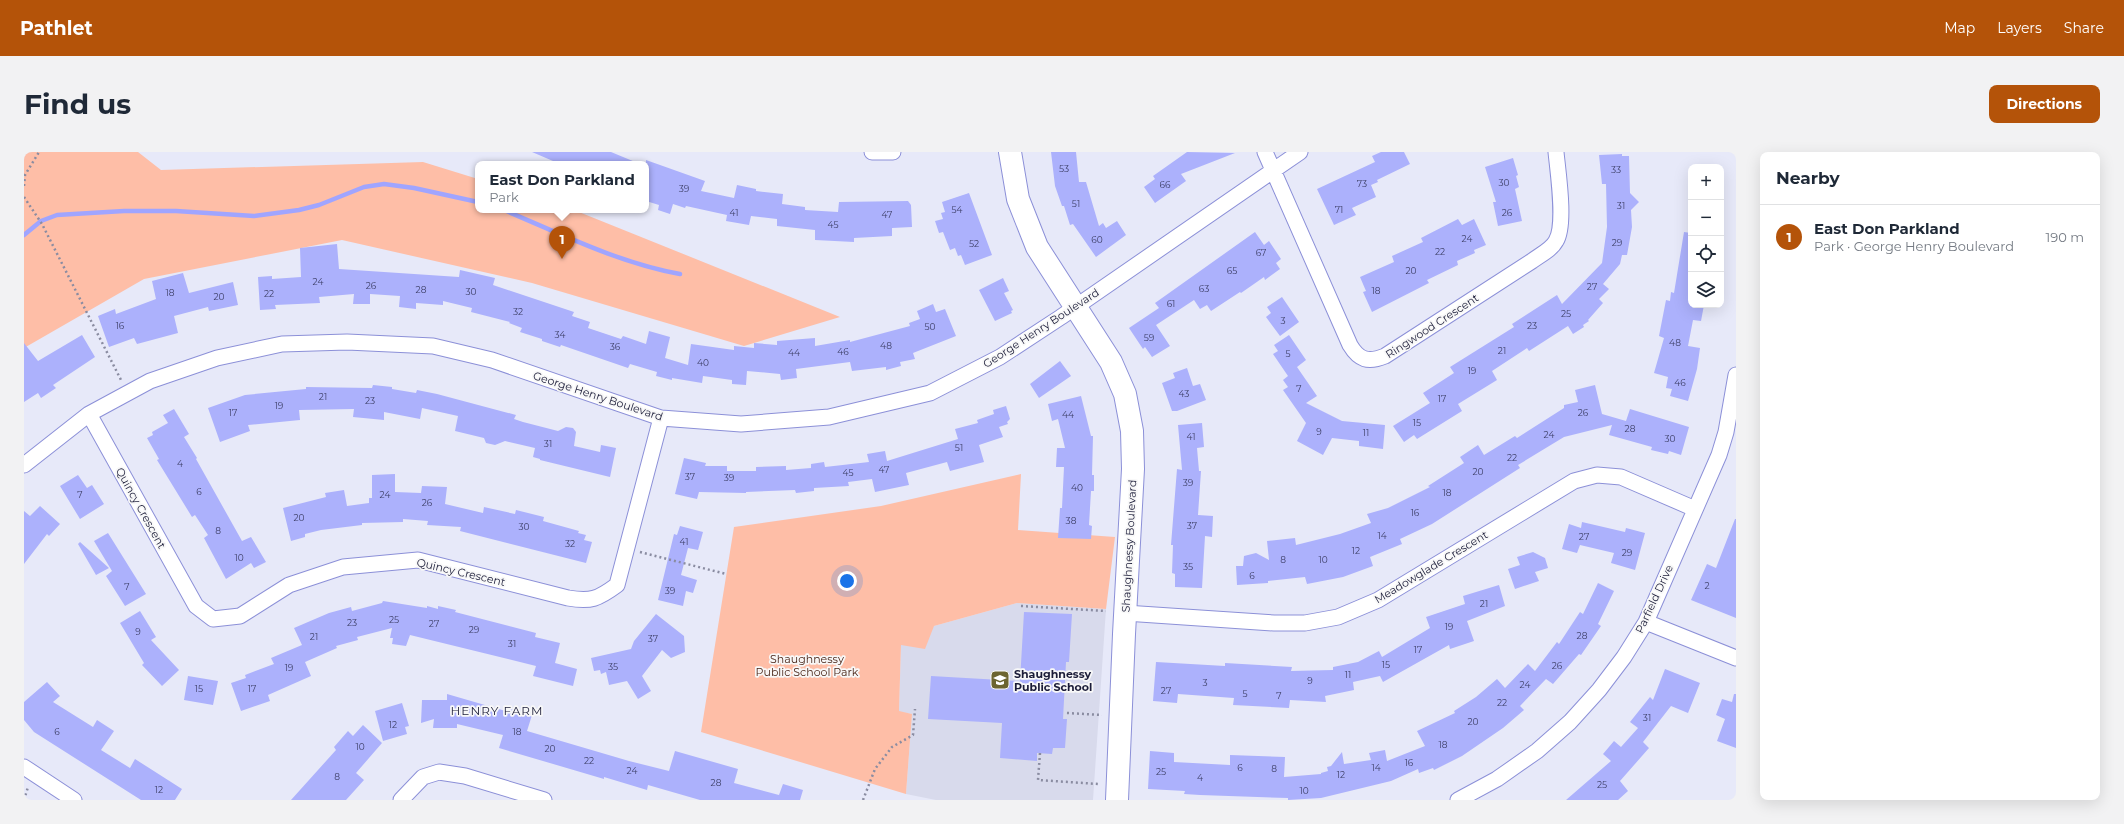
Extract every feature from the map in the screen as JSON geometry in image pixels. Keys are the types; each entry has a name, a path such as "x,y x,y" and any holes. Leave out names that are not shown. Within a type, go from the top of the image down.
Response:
{"street":[{"path":"872,152 893,152"},
{"name":"Shaughnessy Boulevard","path":"1010,152 1018,199 1037,247 1111,362 1125,394 1132,431 1134,456 1116,612 1117,800"},
{"name":"Ringwood Crescent","path":"1266,152 1350,345 1354,352 1367,361 1374,361 1385,356 1526,265 1556,243 1561,232 1556,152"},
{"name":"George Henry Boulevard","path":"24,465 89,414 150,381 217,358 282,344 348,342 433,346 492,360 661,418 741,424 830,417 930,393 1000,357 1300,152"},
{"name":"Parfield Drive","path":"1458,800 1496,779 1531,755 1570,722 1599,690 1624,657 1646,622 1719,455 1726,432 1736,375"},
{"name":"Quincy Crescent","path":"89,414 196,606 213,619 240,616 289,585 343,567 418,560 584,601 601,597 616,584 627,549 661,418"},
{"name":"Meadowglade Crescent","path":"1116,612 1274,623 1305,623 1338,617 1378,600 1574,481 1597,476 1621,477 1695,509"},
{"path":"1646,622 1736,658"},
{"path":"24,767 74,800"},
{"path":"401,800 423,776 439,772 465,776 544,800"}],"path":[{"path":"24,186 25,175 39,152"},
{"path":"24,196 42,224 127,393"},
{"path":"627,549 726,574"},
{"path":"1021,606 1116,612"},
{"path":"863,800 875,769 892,747 912,735 915,709"},
{"path":"1068,713 1102,714"},
{"path":"1040,753 1038,780 1098,784"}],"shaded area":[{"name":"Shaughnessy Public School","path":"1017,603 1106,609 1093,800 936,800 906,794 912,714 899,712 901,645 934,626"}],"green space":[{"path":"24,152 138,152 161,170 423,162 475,178 475,213 581,213 840,317 744,346 532,283 342,240 144,279 24,348"},
{"name":"Shaughnessy Public School Park","path":"1021,474 1018,530 1115,537 1106,609 1017,603 934,626 925,649 901,645 899,711 912,714 906,794 701,732 734,527 881,506"}],"building":[{"path":"532,152 611,152 633,161 553,161"},
{"path":"1051,152 1076,152 1079,182 1086,182 1099,226 1103,223 1106,228 1117,221 1126,235 1096,257 1073,224 1070,225 1064,206 1062,206 1055,186"},
{"path":"1187,152 1235,153 1181,174 1186,181 1155,203 1144,187 1155,179 1153,176"},
{"path":"1381,152 1404,152 1410,164 1377,180 1378,182 1371,185 1376,197 1352,208 1356,215 1334,225 1317,189 1375,162 1372,156"},
{"path":"1622,154 1622,156 1629,156 1630,193 1639,202 1631,210 1632,227 1627,255 1622,255 1620,264 1603,284 1609,289 1599,299 1603,303 1588,320 1589,321 1583,325 1584,327 1573,334 1568,326 1529,351 1527,348 1492,371 1497,380 1458,404 1462,411 1417,439 1414,435 1404,442 1393,426 1430,403 1423,393 1454,373 1450,367 1514,327 1512,324 1557,295 1562,304 1602,263 1607,227 1606,184 1602,184 1599,155"},
{"path":"1513,158 1518,175 1516,176 1519,187 1515,189 1522,221 1498,226 1493,202 1496,202 1485,167"},
{"path":"649,161 705,181 701,191 734,198 737,185 756,189 756,191 783,194 782,204 805,207 805,210 838,212 839,202 908,201 911,205 912,227 892,228 892,236 854,238 854,242 815,240 815,230 777,226 777,219 751,216 749,225 726,221 727,215 686,206 685,208 673,204 670,214 658,210 659,205 649,202"},
{"path":"969,193 992,255 965,265 961,255 958,256 955,248 950,250 943,232 939,233 935,221 943,219 941,213 945,212 942,202"},
{"path":"1458,219 1462,225 1474,219 1486,245 1474,250 1475,253 1457,261 1458,265 1427,280 1429,283 1372,312 1363,292 1366,291 1360,277 1394,262 1392,256 1423,242 1421,238"},
{"path":"1255,232 1264,245 1269,241 1281,259 1276,263 1280,269 1265,280 1264,277 1211,311 1207,305 1200,309 1194,300 1156,325 1170,346 1152,357 1145,347 1143,349 1129,328 1159,308 1155,303"},
{"path":"1684,232 1688,233 1688,308 1703,308 1701,321 1693,320 1688,346 1700,348 1697,369 1688,401 1670,396 1672,389 1666,388 1668,377 1654,373 1664,338 1659,336 1666,300 1670,301 1671,292 1674,293"},
{"path":"337,244 339,269 459,277 460,270 495,278 493,285 574,312 572,316 590,322 588,328 621,339 623,336 646,344 649,331 670,337 665,358 688,365 691,344 734,350 734,346 754,348 754,343 777,345 777,341 815,338 815,346 850,340 850,342 910,326 909,323 920,319 917,311 933,304 936,312 945,309 956,336 913,353 915,359 900,362 901,366 886,370 886,367 852,371 850,362 796,369 797,378 781,380 780,374 747,371 746,385 732,384 732,380 703,376 702,383 672,378 672,380 656,376 657,372 630,364 628,368 561,345 560,347 542,341 542,339 520,332 522,328 509,323 510,322 471,312 472,308 443,301 443,305 416,303 416,309 399,307 400,296 370,294 370,304 353,304 354,294 319,297 320,303 275,305 276,309 260,310 258,277 272,276 272,279 301,277 300,248"},
{"path":"183,273 189,293 233,282 238,305 209,311 208,307 174,316 178,333 137,344 134,338 109,347 98,316 115,309 116,314 156,299 152,281"},
{"path":"1003,278 1009,291 1004,293 1013,310 1011,311 1012,313 995,321 979,290"},
{"path":"1282,297 1299,322 1280,336 1266,317 1271,313 1267,307"},
{"path":"82,335 95,357 53,385 56,388 41,398 38,393 24,402 24,343 38,361"},
{"path":"1289,335 1306,360 1297,367 1317,396 1306,403 1342,421 1385,425 1383,449 1359,446 1359,441 1332,438 1323,455 1297,441 1306,423 1283,390 1288,387 1283,380 1288,376 1273,354 1278,351 1274,345"},
{"path":"1060,361 1071,376 1039,398 1030,384"},
{"path":"1187,368 1193,386 1200,384 1206,400 1177,411 1172,411 1162,383 1175,378 1173,373"},
{"path":"373,385 392,387 392,389 416,393 417,390 437,394 516,415 514,419 558,431 566,427 573,428 576,432 574,446 600,452 601,445 616,448 610,477 540,460 533,457 535,448 505,441 495,445 486,443 484,438 455,431 458,416 422,408 420,419 384,412 384,420 353,417 354,409 299,410 300,420 248,425 250,431 220,442 208,408 245,395 306,389 306,387 372,388"},
{"path":"1595,385 1602,414 1626,421 1630,409 1689,427 1681,455 1669,451 1668,454 1651,450 1652,447 1609,435 1612,425 1564,437 1518,465 1520,468 1432,524 1400,539 1402,544 1370,557 1373,566 1343,577 1307,584 1305,577 1268,581 1268,583 1237,585 1236,566 1243,566 1244,556 1256,553 1269,560 1267,541 1295,538 1296,545 1340,534 1371,523 1367,514 1388,508 1430,487 1428,486 1464,463 1460,457 1478,445 1484,455 1515,436 1517,438 1564,408 1564,405 1578,402 1575,390"},
{"path":"1081,396 1091,436 1093,436 1092,475 1094,475 1094,491 1091,491 1089,525 1092,526 1091,539 1058,538 1060,508 1062,508 1064,467 1056,467 1057,448 1065,448 1058,419 1052,421 1048,404"},
{"path":"1006,406 1010,419 1007,422 1008,424 999,427 1003,437 979,445 984,462 950,471 947,462 906,473 909,485 875,492 872,479 848,482 849,486 814,488 814,491 796,493 795,490 746,493 699,492 697,499 675,494 684,458 706,463 705,466 727,466 727,471 756,471 756,467 786,466 786,470 811,468 811,464 824,462 825,467 869,462 867,454 885,451 887,461 958,439 955,429 978,423 977,420 994,414 993,410"},
{"path":"174,409 189,434 184,437 242,541 251,537 266,562 254,568 251,563 226,579 204,538 208,535 195,515 192,517 157,460 159,459 147,438 153,435 152,432 168,423 163,415"},
{"path":"1202,423 1204,447 1197,448 1199,471 1201,471 1198,515 1213,516 1212,537 1205,536 1202,588 1175,587 1175,574 1172,573 1173,545 1171,545 1177,469 1182,470 1178,425"},
{"path":"395,474 395,492 421,493 422,486 447,487 445,504 483,513 484,507 515,514 516,510 544,517 543,521 579,531 578,533 586,535 584,540 592,542 586,563 460,531 461,527 427,525 428,521 403,519 403,522 362,523 362,525 321,530 305,534 305,537 291,541 283,508 326,497 325,493 344,490 347,506 369,503 369,498 372,498 372,475"},
{"path":"78,475 87,488 92,485 104,504 80,519 60,486"},
{"path":"40,506 60,524 49,536 47,534 24,564 24,511 30,516"},
{"path":"1735,519 1736,618 1691,600 1707,564 1716,568"},
{"path":"1582,522 1625,532 1626,528 1645,533 1635,570 1611,563 1614,553 1580,545 1577,553 1562,549 1569,524 1581,528"},
{"path":"680,526 703,532 698,550 688,548 681,575 697,580 693,593 686,591 683,606 658,600 674,534 677,535"},
{"path":"108,533 146,594 125,606 106,576 112,571 94,541"},
{"path":"80,542 109,568 96,575 78,544"},
{"path":"1533,552 1545,558 1548,568 1535,572 1539,581 1515,589 1508,569 1520,565 1517,557"},
{"path":"1598,583 1614,591 1598,624 1601,626 1581,655 1579,654 1553,684 1546,679 1520,706 1524,710 1503,728 1462,756 1434,770 1433,768 1419,773 1418,769 1391,781 1321,798 1288,800 1288,798 1184,794 1185,791 1148,789 1150,751 1174,753 1174,762 1230,765 1230,755 1285,757 1284,777 1321,774 1328,771 1327,767 1331,766 1342,752 1344,764 1371,760 1369,753 1385,750 1387,761 1425,746 1417,731 1455,713 1454,711 1476,697 1497,679 1505,688 1528,664 1535,671 1557,642 1559,644 1580,612 1583,614"},
{"path":"1499,585 1505,606 1467,621 1474,641 1450,649 1449,645 1383,682 1380,676 1353,682 1354,690 1325,696 1326,702 1290,700 1289,708 1233,705 1234,698 1178,694 1177,703 1153,701 1156,662 1225,666 1225,663 1292,667 1291,671 1333,670 1333,667 1358,662 1379,651 1382,657 1430,628 1426,617 1465,604 1463,596"},
{"path":"383,601 427,608 427,606 438,609 438,606 456,610 455,612 536,633 535,637 560,643 555,663 577,669 573,686 533,676 536,666 410,635 406,646 392,644 393,638 390,638 392,628 357,637 358,640 336,646 337,648 305,662 311,676 268,695 270,701 241,711 231,683 246,678 245,675 274,664 271,658 302,645 294,628 329,613 351,607 352,611 382,603"},
{"path":"140,611 156,637 151,640 179,670 162,686 142,665 144,663 120,623"},
{"path":"1024,612 1072,614 1069,662 1066,662 1063,719 1067,719 1065,748 1053,748 1052,754 1037,753 1037,761 1000,758 1002,723 928,719 931,676 1020,681"},
{"path":"656,614 684,636 685,652 671,658 662,650 642,676 651,691 638,699 627,681 609,685 606,672 601,674 600,670 594,671 591,658 631,649 634,641"},
{"path":"1665,669 1700,683 1688,713 1671,706 1643,742 1649,748 1620,781 1628,791 1618,800 1566,800 1611,761 1603,754 1614,741 1621,747 1638,728 1630,722 1650,697 1653,700"},
{"path":"188,676 218,681 213,705 184,700"},
{"path":"47,682 60,696 53,702 93,727 97,720 114,731 101,750 130,768 135,759 182,789 175,800 141,800 34,732 24,720 24,702"},
{"path":"447,694 509,712 510,709 532,715 527,731 629,761 669,771 675,751 738,769 734,783 779,795 783,784 803,790 800,800 700,800 648,785 647,790 604,777 604,779 499,748 503,735 457,724 457,728 433,728 434,719 421,723 422,700 447,700"},
{"path":"1734,694 1736,694 1736,748 1717,741 1725,719 1716,715 1722,699 1732,702"},
{"path":"402,703 409,726 405,727 407,734 383,741 375,711"},
{"path":"363,725 382,743 356,773 364,780 346,800 291,800 336,750 334,747 348,731 353,736"}],"waterway":[{"path":"24,235 41,221 57,215 124,211 176,211 254,216 299,210 319,205 364,187 384,184 414,188 475,201"},
{"path":"511,213 590,247 635,263 680,274"}],"place":[{"name":"East Don Parkland","path":"562,259"},
{"name":"Shaughnessy Public School","path":"1000,680"}],"district":[{"name":"HENRY FARM","path":"497,710"}]}
